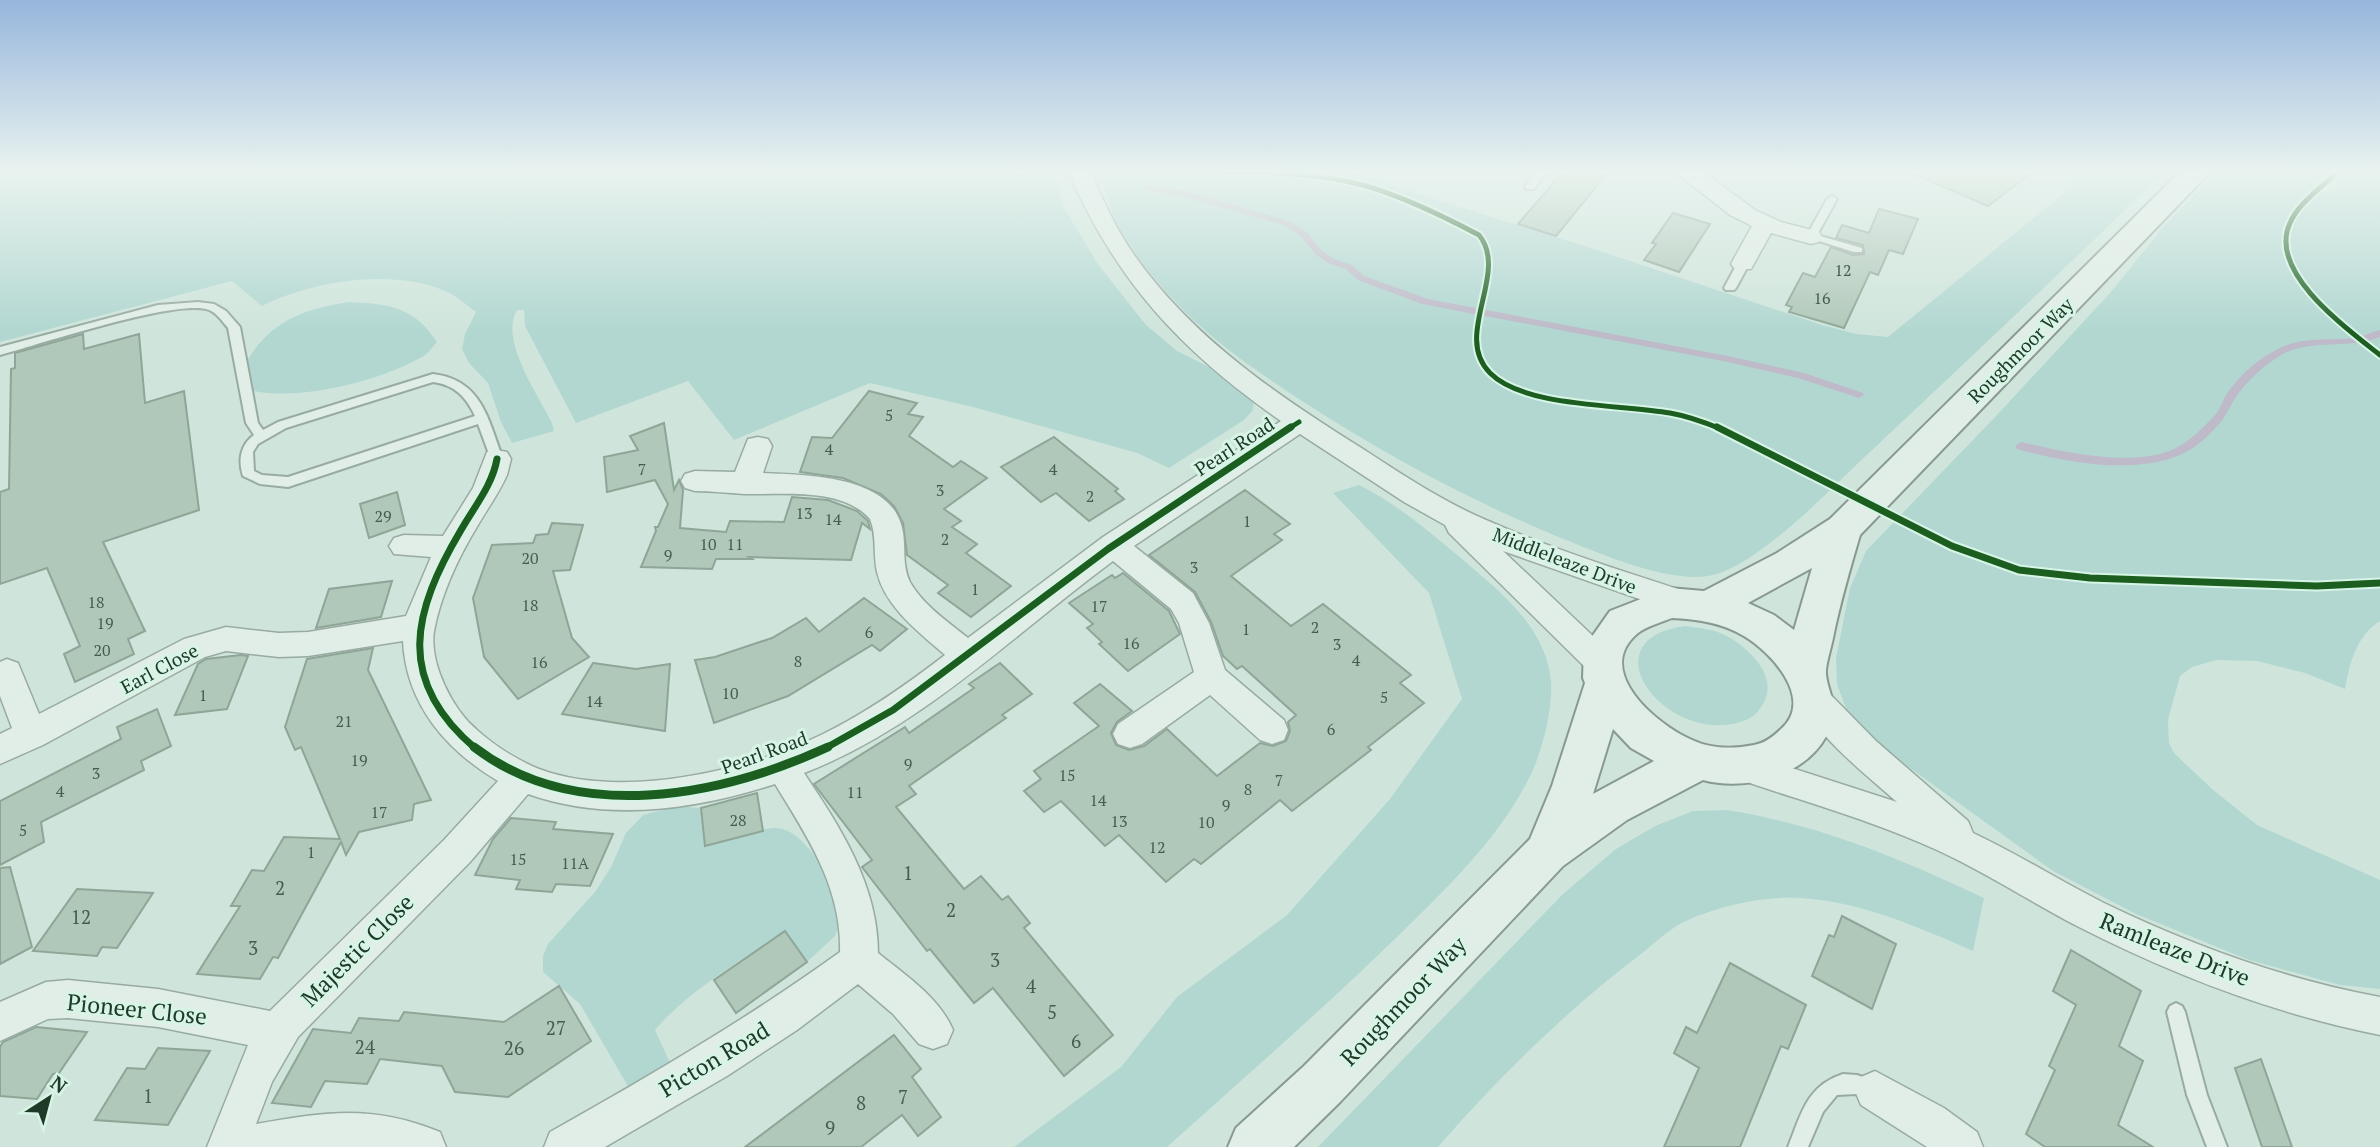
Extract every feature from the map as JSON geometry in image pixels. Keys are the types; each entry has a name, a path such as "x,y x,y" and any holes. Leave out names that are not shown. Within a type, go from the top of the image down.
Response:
{"main road":[{"name":"Roughmoor Way","path":"1698,605 1791,563 1843,529 2144,225"},
{"name":"Roughmoor Way","path":"1255,1147 1322,1084 1547,852 1611,806 1655,781 1719,763 1752,765 1777,758 1797,745 1811,723 1809,685 1820,605 1843,529"},
{"name":"Roughmoor Way","path":"1547,852 1574,786 1603,674 1605,642 1619,623 1641,610 1669,603 1698,605 1732,612 1762,627 1787,648 1809,685"},
{"path":"1603,674 1617,708 1637,729 1662,747 1719,763"}],"street":[{"name":"Middleleaze Drive","path":"1103,225 1155,299 1226,367 1299,422 1447,514 1534,549 1698,605"},
{"path":"1743,264 1764,225 1811,237"},
{"name":"Pearl Road","path":"496,459 491,480 434,581 421,626 418,640 434,704 455,733 486,758 522,777 556,788 607,796 654,795 707,788 748,778 834,743 891,711 1113,545 1299,422"},
{"path":"745,484 758,446"},
{"path":"695,481 836,489 872,503 885,519 895,581 913,606 966,655"},
{"name":"Middleleaze Drive","path":"1447,514 1603,674"},
{"path":"1113,545 1182,601 1195,623 1211,677 1272,730"},
{"path":"404,546 451,547"},
{"name":"Earl Close","path":"0,750 213,641 226,639 279,645 308,644 421,626"},
{"path":"7,672 31,735"},
{"path":"1129,734 1211,677"},
{"name":"Ramleaze Drive","path":"1809,685 1840,730 1981,853"},
{"name":"Ramleaze Drive","path":"1719,763 1876,808 1981,853 2091,915 2221,971 2294,995 2380,1016"},
{"path":"781,765 821,829 852,898 859,923 859,961 907,1000 933,1030"},
{"name":"Majestic Close","path":"229,1147 250,1082 262,1055 278,1031 457,850 522,777"},
{"name":"Picton Road","path":"565,1147 713,1062 783,1017 859,961"},
{"name":"Pioneer Close","path":"0,1023 46,1001 68,999 158,1009 278,1031"},
{"path":"1875,1091 1929,1123 1962,1147"},
{"path":"244,1147 336,1133 371,1133 425,1147"}],"lane":[{"path":"1818,225 1811,237 1858,250"},
{"path":"1730,288 1743,264"},
{"path":"0,351 158,308 210,306 222,313 234,327 252,423 261,436"},
{"path":"480,419 288,482 260,479 248,473 246,466 247,452 261,436 292,421 433,378 445,378 465,388 480,419 496,459"},
{"path":"2176,1012 2197,1096 2217,1147"},
{"path":"1798,1147 1813,1111 1832,1085 1845,1081 1875,1091"}],"shaded area":[{"path":"0,225 1074,225 1097,263 1146,325 1177,351 1229,377 1254,399 1253,410 1244,420 1169,468 1137,453 973,407 870,383 734,440 688,381 576,423 525,326 524,310 517,310 513,322 516,351 554,431 512,443 501,422 488,383 469,363 462,349 465,334 476,312 449,293 424,284 401,280 377,279 328,284 282,297 262,306 232,281 0,342"},
{"path":"1118,225 1516,225 1822,325 1856,334 1888,337 2026,225 2109,225 1779,536 1739,564 1720,573 1688,577 1631,564 1509,516 1405,463 1338,424 1234,354 1201,326 1170,296 1125,238"},
{"path":"2165,225 2380,225 2380,621 2360,642 2352,660 2345,689 2305,673 2257,661 2216,660 2192,667 2180,676 2168,720 2169,743 2174,753 2212,789 2257,825 2380,880 2380,989 2340,985 2249,960 2136,914 2053,871 1871,740 1850,720 1837,684 1836,658 1850,588 1866,551 2110,293"},
{"path":"349,302 399,309 419,321 437,342 424,356 404,366 334,388 285,393 243,388 238,377 258,345 270,333 283,323 312,310"},
{"path":"1359,485 1400,510 1476,571 1517,610 1538,639 1550,674 1551,697 1544,738 1532,772 1520,795 1489,839 1435,899 1284,1043 1167,1147 1014,1147 1121,1067 1177,997 1287,915 1390,799 1462,699 1429,593 1333,493"},
{"path":"1685,626 1712,630 1727,636 1758,662 1764,671 1768,690 1754,715 1747,720 1715,725 1688,720 1665,706 1648,689 1639,669 1641,651 1655,635"},
{"path":"678,806 701,808 705,846 775,828 798,838 827,876 844,915 835,936 807,962 784,931 683,1002 655,1030 671,1065 632,1093 580,1004 543,972 543,956 548,944 595,892 611,867 626,833 643,815"},
{"path":"1727,810 1762,816 1827,834 1921,869 1984,898 1973,951 1889,917 1824,900 1773,898 1715,910 1675,927 1560,1021 1485,1095 1438,1147 1318,1147 1563,894 1616,849 1655,826 1693,811"}],"building":[{"path":"1520,225 1565,225 1556,236"},
{"path":"1665,225 1710,225 1679,272 1644,260 1656,244 1652,243"},
{"path":"1842,225 1869,233 1873,225 1916,225 1903,254 1889,250 1878,275 1870,272 1844,328 1789,312 1792,307 1786,305 1803,273 1815,277 1831,247 1853,255 1864,254 1863,245 1836,238"},
{"path":"83,334 84,349 139,334 145,403 184,391 199,510 103,542 145,631 128,639 134,654 75,682 64,654 80,646 47,568 0,584 0,492 9,489 11,369 15,368 15,353"},
{"path":"869,391 917,403 908,414 923,417 909,436 953,467 961,461 987,478 944,509 961,521 952,527 977,544 966,553 1011,586 971,617 938,593 948,585 907,555 903,523 894,506 881,494 843,478 800,472 812,437 832,438"},
{"path":"664,423 674,490 679,480 683,490 680,528 726,532 730,521 784,522 792,497 828,500 857,511 868,521 870,529 862,523 851,560 749,557 752,559 716,559 712,569 641,567 656,531 655,527 658,527 668,504 655,480 607,492 604,457 638,450 630,436"},
{"path":"1054,437 1118,489 1115,491 1124,499 1089,521 1056,493 1041,502 1001,467"},
{"path":"1245,490 1290,524 1274,534 1282,540 1231,576 1291,626 1323,604 1411,675 1400,683 1424,703 1368,747 1371,750 1292,811 1280,800 1201,864 1194,859 1166,882 1119,835 1105,846 1061,801 1044,812 1024,791 1041,779 1034,771 1099,726 1074,703 1100,684 1132,711 1117,722 1111,733 1116,745 1129,750 1144,746 1167,729 1217,776 1260,743 1273,746 1286,741 1290,731 1288,722 1296,715 1242,666 1237,669 1223,656 1211,622 1195,592 1149,555"},
{"path":"397,492 405,525 369,538 360,504"},
{"path":"552,523 583,525 570,570 553,571 572,638 589,657 518,699 484,657 473,598 492,545 533,543 536,535 548,534"},
{"path":"1123,573 1169,611 1180,634 1128,671 1099,644 1102,642 1087,628 1093,624 1069,603 1112,575 1115,578"},
{"path":"392,581 381,617 316,628 329,589"},
{"path":"864,598 907,629 880,651 872,645 788,696 714,723 695,660 715,657 772,638 806,618 819,632"},
{"path":"373,648 368,670 431,800 414,804 412,820 359,832 346,855 341,842 278,958 273,957 260,979 197,974 240,906 231,906 252,870 264,871 284,837 340,839 301,747 295,750 285,727 307,659"},
{"path":"248,656 227,709 175,715 198,664 206,659"},
{"path":"593,663 636,669 670,664 665,731 562,714"},
{"path":"1000,663 1032,694 1002,715 1006,718 909,786 916,794 896,807 964,889 981,876 1002,900 1008,896 1030,923 1024,928 1113,1035 1064,1076 993,988 974,1003 930,949 927,951 862,867 872,860 814,784 905,727 909,733 974,688 969,684"},
{"path":"157,709 171,746 141,761 144,770 41,822 44,842 0,865 0,801 121,739 117,727"},
{"path":"757,793 763,831 705,846 701,808"},
{"path":"511,818 556,822 553,829 613,834 590,886 556,884 552,892 516,889 520,880 475,875 493,839"},
{"path":"10,867 32,947 0,964 0,868"},
{"path":"77,889 153,893 117,948 102,947 97,956 33,951"},
{"path":"1842,916 1896,944 1872,1009 1812,976 1829,935 1834,937"},
{"path":"785,931 807,962 736,1013 714,980"},
{"path":"2071,950 2141,991 2119,1046 2143,1061 2118,1125 2153,1147 2045,1147 2026,1134 2055,1070 2049,1066 2076,1005 2053,991"},
{"path":"1730,963 1806,1005 1788,1049 1781,1046 1740,1147 1664,1147 1699,1068 1674,1053 1686,1027 1697,1033"},
{"path":"559,986 591,1041 508,1097 455,1092 442,1066 380,1059 367,1084 325,1081 311,1107 272,1103 313,1029 351,1033 359,1018 399,1021 404,1012 504,1022"},
{"path":"36,1027 87,1032 59,1073 53,1074 37,1099 0,1096 0,1047 3,1042"},
{"path":"894,1035 921,1069 912,1077 941,1117 918,1136 902,1115 861,1147 745,1147"},
{"path":"158,1048 210,1051 168,1125 95,1120 127,1068 145,1069"},
{"path":"2261,1059 2292,1147 2262,1147 2235,1068"}],"waterway":[{"path":"1288,225 1304,234 1318,252 1331,261 1349,267 1361,278 1426,302 1728,359 1800,375 1859,395"},
{"path":"2021,446 2114,461 2164,457 2192,443 2206,432 2221,415 2232,394 2243,381 2278,353 2308,344 2357,341 2380,333"}],"cycle path":[{"path":"1459,225 1483,240 1487,263 1486,288 1476,334 1478,355 1482,365 1496,379 1516,389 1570,401 1673,413 1703,422 1762,448 1952,546 2019,570 2090,578 2317,586 2380,583"},
{"path":"2289,225 2289,253 2303,285 2313,299 2339,323 2380,355"},
{"path":"497,459 490,482 435,578 422,613 419,645 429,688 448,722 460,736 492,761 512,772 542,784 572,791 636,795 670,793 737,781 803,759 864,728 941,676 1135,530 1299,422"}]}
